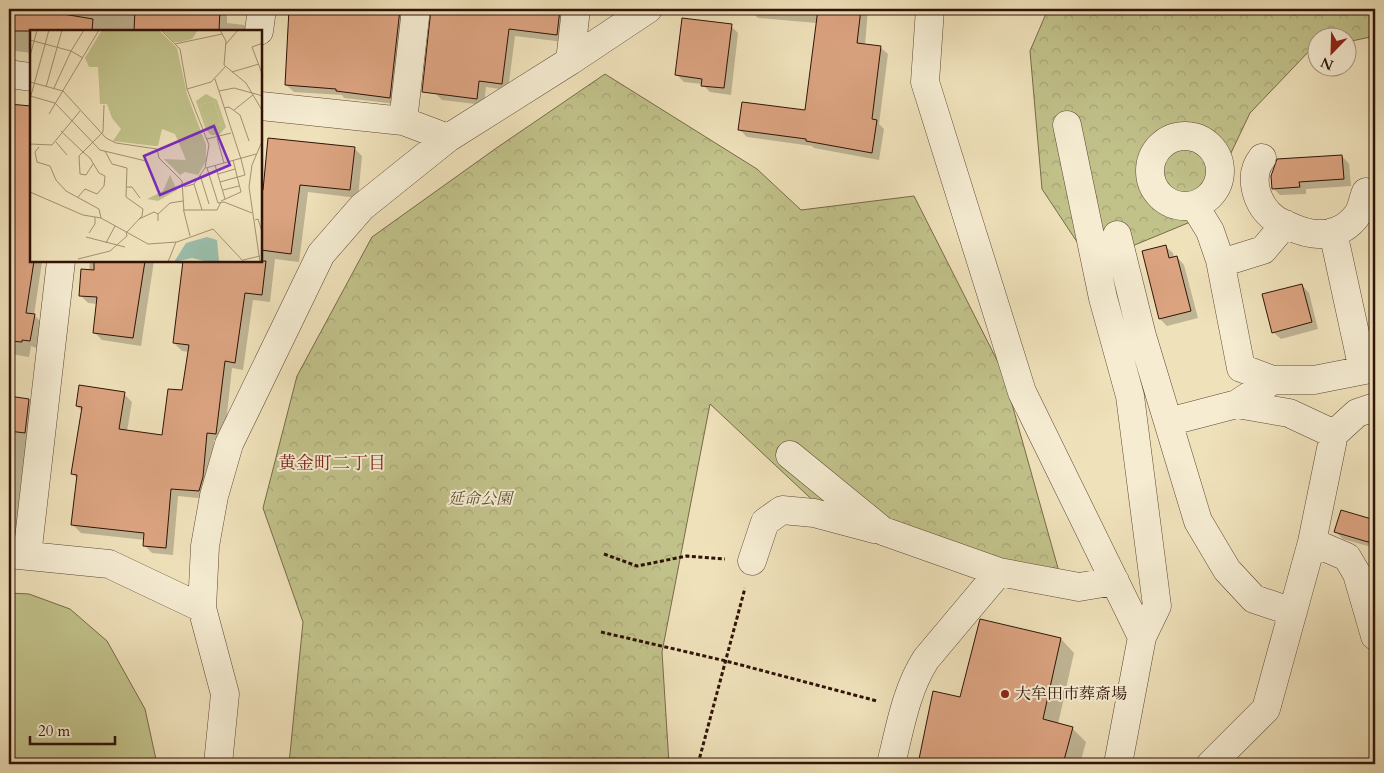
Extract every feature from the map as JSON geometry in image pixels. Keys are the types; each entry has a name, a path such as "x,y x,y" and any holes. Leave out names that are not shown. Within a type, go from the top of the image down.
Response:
{"street":[{"path":"259,30 262,9"},
{"path":"403,121 416,9"},
{"path":"570,61 576,9"},
{"path":"218,764 225,694 202,608 204,546 214,496 229,444 321,254 362,208 448,138 648,9"},
{"path":"930,9 925,82 1022,392 1142,637"},
{"path":"9,74 30,77"},
{"path":"262,106 403,121 448,138"},
{"path":"1066,125 1103,298 1130,396 1157,606 1142,637 1118,764"},
{"path":"1177,136 1201,139 1218,157 1219,165 1219,181 1214,192 1205,200 1194,205 1172,204 1154,190 1150,179 1152,157 1158,148 1177,136"},
{"path":"1219,165 1260,161 1255,174 1257,197 1275,219 1297,230 1321,235 1342,229 1359,213 1366,192"},
{"path":"1194,205 1210,232 1220,260 1241,368 1273,380 1314,380 1369,369 1333,232"},
{"path":"1220,260 1231,260 1263,250 1285,224"},
{"path":"1117,235 1142,336 1198,521 1228,570 1254,599 1293,612"},
{"path":"61,262 18,555 109,564 202,608"},
{"path":"1168,422 1236,404 1273,380"},
{"path":"1236,404 1289,413 1334,434"},
{"path":"1211,764 1266,709 1312,542 1334,434 1357,413 1375,407"},
{"path":"790,455 883,532"},
{"path":"752,561 765,522 782,510 814,513 883,532 999,572 1079,587 1115,581"},
{"path":"1312,542 1347,557 1357,574 1375,636"},
{"path":"891,764 904,708 916,673 999,572"}],"path":[{"path":"604,554 637,566 687,556 752,561 698,764"},
{"path":"601,632 726,661 904,708"}],"green space":[{"path":"1048,9 1375,9 1375,36 1356,40 1356,28 1306,28 1306,54 1250,113 1200,218 1091,263 1042,189 1030,51"},
{"name":"延命公園","path":"605,74 757,169 801,210 914,196 1003,372 1063,586 821,508 710,404 662,652 669,764 289,764 303,622 263,508 297,376 372,237 495,149"},
{"path":"9,593 29,594 70,609 107,641 145,709 157,764 9,764"}],"building":[{"path":"9,9 33,9 93,19 92,30 9,31"},
{"path":"135,9 220,9 219,30 134,30"},
{"path":"289,9 400,9 390,98 336,91 336,89 285,85"},
{"path":"431,9 560,9 557,35 509,29 502,84 479,81 477,99 422,92"},
{"path":"818,9 861,9 857,43 881,46 872,119 877,120 872,153 806,141 806,139 738,130 742,102 805,110"},
{"path":"682,18 732,24 724,88 701,86 702,79 675,75"},
{"path":"9,104 30,106 30,262 34,262 26,313 35,314 30,341 9,341"},
{"path":"268,138 355,147 350,190 300,185 291,254 262,250 263,190"},
{"path":"1342,155 1344,179 1299,182 1300,187 1272,189 1271,176 1277,159"},
{"path":"1166,245 1169,258 1177,256 1191,311 1159,319 1142,251"},
{"path":"266,261 262,295 245,293 235,363 225,361 216,434 207,433 203,477 199,491 171,489 166,548 143,546 144,533 71,525 77,475 71,474 82,407 76,406 79,385 125,392 119,429 162,435 168,389 182,390 189,345 173,343 183,262"},
{"path":"94,262 145,262 133,338 93,333 97,297 79,296 81,269 94,270"},
{"path":"1302,284 1312,322 1272,333 1262,294"},
{"path":"9,396 29,399 25,433 9,431"},
{"path":"1341,510 1375,520 1375,544 1334,532"},
{"name":"大牟田市葬斎場","path":"980,619 1061,638 1043,719 1073,727 1063,764 918,764 933,691 960,697"}],"place":[{"name":"大牟田市葬斎場","path":"1005,694"}],"district":[{"name":"黄金町二丁目","path":"332,463"}]}
